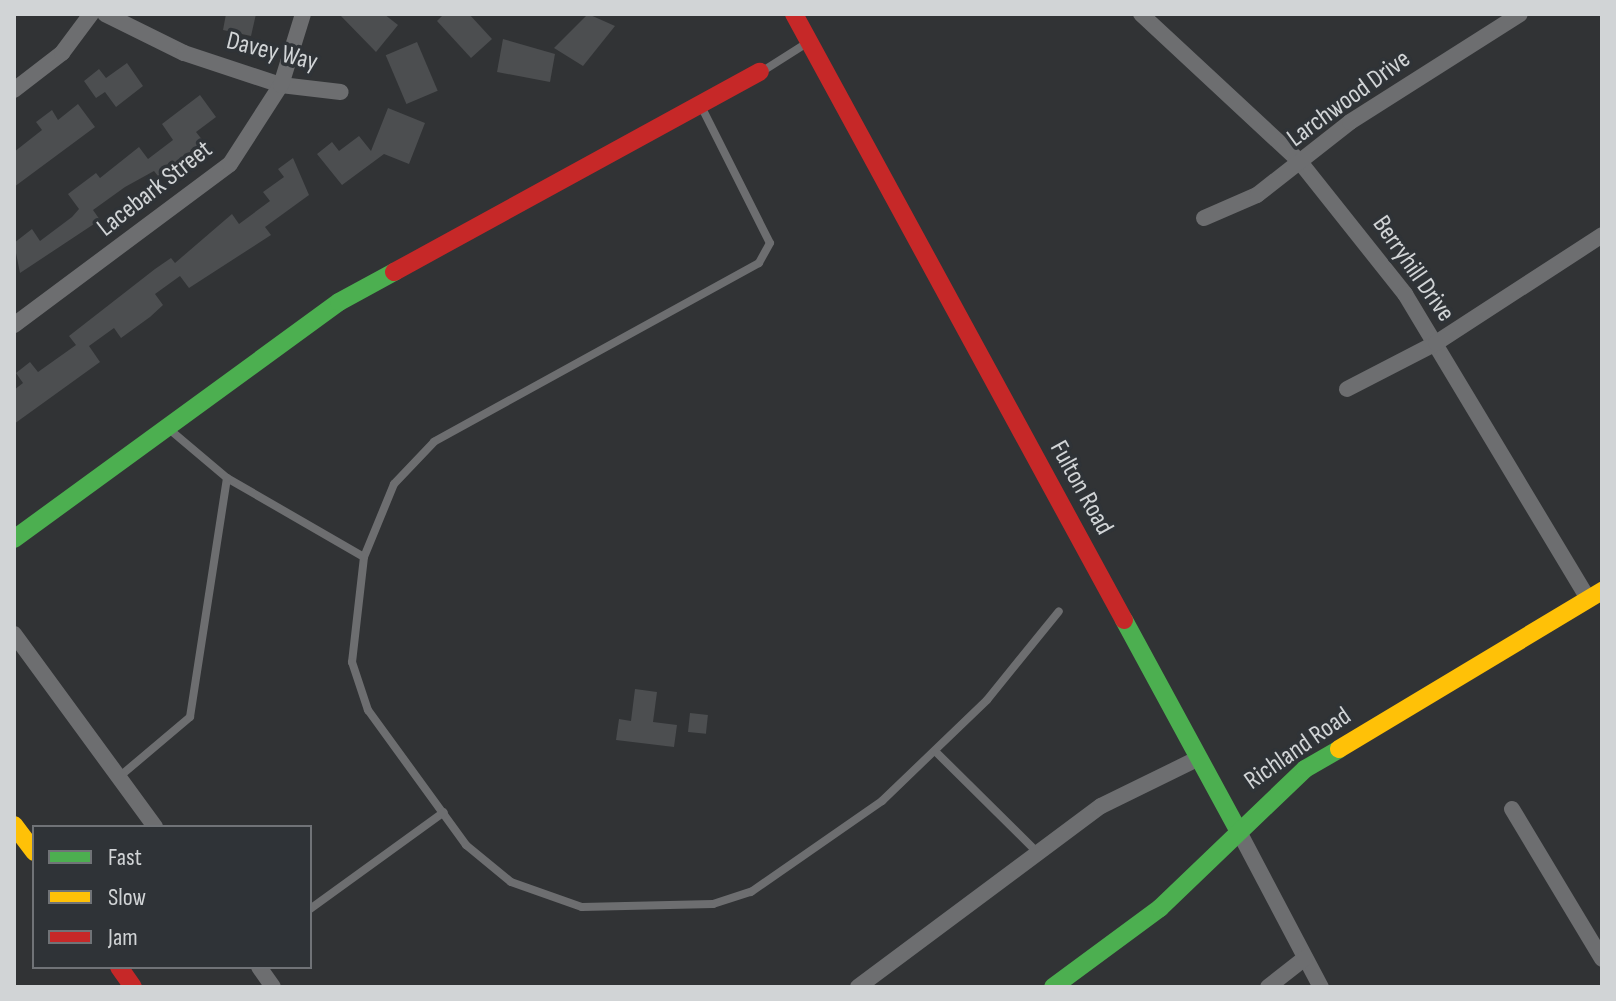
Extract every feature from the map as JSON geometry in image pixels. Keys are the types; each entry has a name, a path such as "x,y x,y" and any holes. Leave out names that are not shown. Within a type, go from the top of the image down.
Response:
{"street":[{"path":"14,90 62,53 91,14"},
{"name":"Davey Way","path":"105,14 184,53 281,85 341,92"},
{"name":"Lacebark Street","path":"14,325 230,164 281,85 303,14"},
{"name":"Fulton Road","path":"794,14 1321,987"},
{"name":"Berryhill Drive","path":"1141,14 1300,162 1436,343 1595,595"},
{"name":"Larchwood Drive","path":"1204,218 1257,195 1350,122 1520,14"},
{"path":"14,539 339,302 702,107 760,72"},
{"path":"1347,389 1436,343 1602,235"},
{"name":"Richland Road","path":"1053,987 1160,908 1237,828 1305,769 1595,595"},
{"path":"14,634 154,825"},
{"path":"858,987 1101,806 1199,758"},
{"path":"1512,809 1602,959"},
{"path":"14,825 32,849"},
{"path":"1268,987 1305,958"},
{"path":"120,969 133,987"},
{"path":"260,969 273,987"}],"lane":[{"path":"760,72 809,42"},
{"path":"702,107 770,243 759,263 434,442 394,484 364,557 352,662 356,687 466,845 540,897 582,907 713,904 751,892 882,801 936,752 1059,611"},
{"path":"166,426 227,478 364,557"},
{"path":"119,777 190,717 227,478"},
{"path":"936,752 1038,854"},
{"path":"312,908 444,812"}],"building":[{"path":"226,14 256,14 251,36 223,30"},
{"path":"339,14 384,14 398,25 376,52"},
{"path":"444,14 469,14 492,39 471,58 437,21"},
{"path":"588,14 615,26 583,66 554,48"},
{"path":"503,39 555,54 550,82 497,72"},
{"path":"417,42 438,91 406,104 386,55"},
{"path":"127,63 143,86 116,107 105,92 96,98 84,81 99,69 106,78"},
{"path":"200,95 216,117 196,132 204,142 158,176 154,171 125,187 93,210 100,220 20,273 14,243 32,229 40,241 72,217 79,209 68,194 96,173 100,178 139,147 148,159 173,140 162,124"},
{"path":"78,104 95,127 14,187 14,152 42,130 36,122 52,110 58,120"},
{"path":"388,108 425,123 409,164 384,154 342,185 317,154 332,142 339,151 359,136 371,151"},
{"path":"293,158 309,195 265,227 271,235 189,288 180,276 155,294 163,305 150,317 121,338 114,328 89,346 100,362 14,424 14,390 23,383 16,373 30,362 38,372 76,345 69,336 155,269 171,258 175,263 232,214 239,224 270,201 263,192 284,177 278,169"},
{"path":"635,689 657,692 653,722 677,725 674,747 616,740 619,719 631,721"},
{"path":"690,713 708,715 706,734 688,732"}],"traffic: fast":[{"path":"14,539 339,302 394,272"},
{"path":"1124,620 1237,828"},
{"path":"1053,987 1160,908 1305,769 1339,749"}],"traffic: slow":[{"path":"1339,749 1602,591"},
{"path":"14,825 32,849"}],"traffic: jam":[{"path":"794,14 1124,620"},
{"path":"394,272 760,72"},
{"path":"120,969 133,987"}]}
